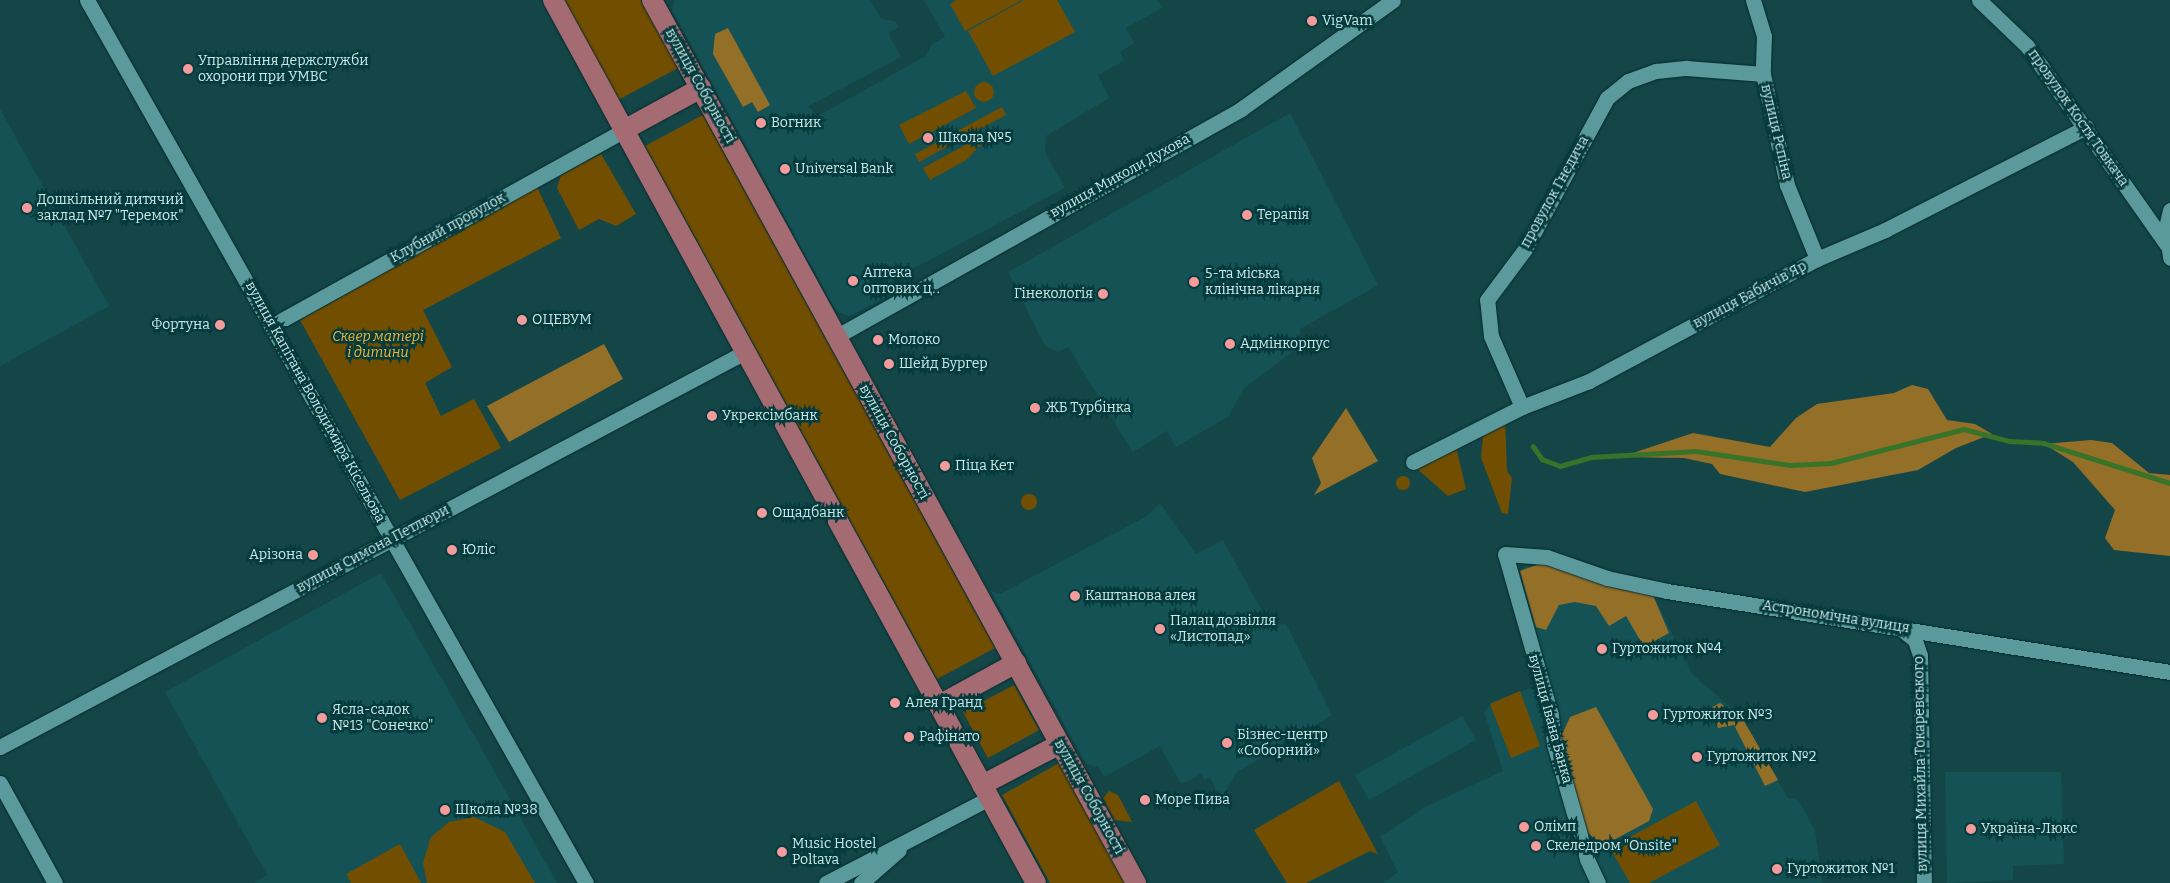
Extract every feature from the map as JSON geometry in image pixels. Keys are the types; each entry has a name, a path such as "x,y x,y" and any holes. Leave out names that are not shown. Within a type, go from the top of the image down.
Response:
{"main road":[{"path":"553,0 1036,883"},
{"name":"вулиця Соборності","path":"655,1 1136,883"},
{"path":"624,130 701,88"},
{"path":"939,705 1016,663"},
{"path":"986,791 1060,744"}],"street":[{"name":"вулиця Капітана Володимира Кісельова","path":"88,0 586,883"},
{"name":"вулиця Миколи Духова","path":"836,336 1241,109 1393,0"},
{"name":"вулиця Рєпіна","path":"1753,0 1764,36 1763,74 1787,184 1817,259"},
{"name":"провулок Костя Товкача","path":"1979,0 2027,46 2086,127 2168,252"},
{"name":"провулок Гнєдича","path":"1522,407 1491,336 1487,300 1525,248 1607,98 1628,81 1656,71 1687,68 1763,74"},
{"name":"вулиця Бабичів Яр","path":"1413,462 1522,407 1589,381 1817,259 1885,230 2086,127"},
{"name":"Клубний провулок","path":"271,326 624,130"},
{"path":"2168,252 2170,210"},
{"name":"вулиця Симона Петлюри","path":"0,747 745,352"},
{"name":"Астрономічна вулиця","path":"1505,554 1547,557 1638,586 1896,626 1961,639 2170,672"},
{"name":"вулиця Івана Банка","path":"1505,554 1551,715 1554,744 1587,859 1598,883"},
{"name":"вулиця Михайла Токаревського","path":"1896,626 1915,640 1920,655 1924,883"},
{"path":"1920,655 1934,644 1961,639"},
{"path":"0,783 55,883"},
{"path":"826,883 909,840 986,791"},
{"path":"861,883 909,840"}],"shaded area":[{"name":"Школа №5","path":"675,0 870,0 881,19 895,21 899,27 888,33 901,57 809,106 816,117 926,56 932,44 945,37 924,0 1157,0 1162,8 1126,28 1134,43 1120,52 1124,61 1098,75 1109,98 1046,136 1045,152 1065,188 890,281 896,292 849,316 837,311 831,302 672,10"},
{"path":"728,28 770,105 758,112 752,102 743,107 713,54 715,34"},
{"name":"Дошкільний дитячий заклад №7 \"Теремок\"","path":"0,109 109,306 0,366"},
{"name":"5-та міська клінічна лікарня","path":"1290,113 1378,285 1300,329 1299,347 1243,389 1229,416 1176,447 1167,431 1133,452 1068,347 1058,352 1045,346 1008,272"},
{"path":"604,344 623,379 509,442 487,406"},
{"path":"1912,385 1928,389 1947,420 1975,424 1992,434 1956,448 1918,470 1805,492 1720,474 1712,464 1684,458 1621,457 1693,433 1770,447 1796,418 1817,404 1894,393"},
{"path":"1346,408 1378,461 1314,495 1321,483 1312,458"},
{"path":"2091,440 2112,443 2149,473 2170,475 2170,556 2114,550 2105,538 2115,510 2073,462 2044,444"},
{"path":"1160,503 1196,554 1223,540 1270,626 1286,624 1332,715 1236,773 1222,799 1210,778 1205,780 1201,774 1181,784 1160,746 1104,777 1098,767 1086,764 991,591 1000,594 1147,516"},
{"path":"1542,563 1652,593 1669,633 1644,647 1626,616 1609,626 1596,606 1575,602 1559,605 1546,630 1536,627 1520,571"},
{"path":"1526,566 1652,593 1692,674 1738,714 1788,798 1798,800 1815,830 1822,883 1383,883 1398,872 1380,837 1425,807 1503,771 1484,712 1492,702 1538,685 1546,671 1520,571"},
{"name":"Ясла-садок №13 \"Сонечко\"","path":"381,573 557,883 254,883 267,875 165,692"},
{"path":"1720,703 1744,721 1778,780 1765,786 1734,725 1718,728 1707,710"},
{"path":"1596,707 1653,809 1649,821 1608,843 1598,842 1588,833 1560,739 1570,717"},
{"path":"1462,716 1476,740 1369,800 1355,775"},
{"path":"1945,772 2061,772 2064,864 2013,866 2013,880 1947,883"}],"green space":[{"path":"563,0 641,0 678,68 618,100"},
{"path":"957,0 1022,0 965,31 950,4"},
{"path":"1024,0 1057,0 1075,32 993,76 968,31"},
{"path":"984,82 991,85 994,92 991,99 984,102 977,99 974,92 977,85"},
{"path":"966,91 976,108 909,144 899,125"},
{"path":"1002,107 1006,115 919,162 915,154"},
{"path":"703,115 995,648 937,679 645,146"},
{"path":"997,128 1002,136 978,147 974,140"},
{"path":"971,142 976,150 966,160 930,180 923,168"},
{"path":"601,154 636,214 616,226 599,219 579,230 557,188 561,175"},
{"name":"Сквер матері і дитини","path":"537,187 561,238 423,310 452,367 425,383 441,416 474,399 501,448 400,500 300,320"},
{"path":"1505,419 1507,471 1512,478 1508,514 1502,513 1481,458 1483,437"},
{"path":"1456,447 1466,489 1448,496 1414,466"},
{"path":"1400,476 1406,476 1410,483 1406,490 1400,490 1396,486 1396,480"},
{"path":"1029,494 1035,496 1037,502 1035,508 1029,510 1023,508 1021,502 1023,496"},
{"path":"1014,685 1039,730 988,758 963,712"},
{"path":"1520,691 1540,746 1511,758 1490,704"},
{"path":"1059,763 1125,883 1050,883 1002,795"},
{"path":"1339,781 1378,854 1370,851 1306,883 1287,883 1254,830"},
{"path":"1109,791 1118,795 1132,822 1115,820 1103,798"},
{"path":"1696,801 1720,845 1649,883 1630,883 1610,848"},
{"path":"474,817 505,832 535,883 427,883 423,863 431,837 449,822"},
{"path":"400,844 421,883 351,883 346,874"}],"waterway":[{"path":"1533,446 1542,459 1560,466 1591,457 1696,451 1790,465 1831,463 1964,429 2009,441 2043,443 2170,483"}],"place":[{"name":"VigVam","path":"1312,21"},
{"name":"Управління держслужби охорони при УМВС","path":"188,69"},
{"name":"Вогник","path":"761,123"},
{"name":"Школа №5","path":"928,138"},
{"name":"Universal Bank","path":"785,169"},
{"name":"Дошкільний дитячий заклад №7 \"Теремок\"","path":"27,208"},
{"name":"Терапія","path":"1247,215"},
{"name":"Аптека оптових ц‥","path":"853,281"},
{"name":"5-та міська клінічна лікарня","path":"1194,282"},
{"name":"Гінекологія","path":"1103,294"},
{"name":"ОЦЕВУМ","path":"522,320"},
{"name":"Фортуна","path":"220,325"},
{"name":"Молоко","path":"878,340"},
{"name":"Адмінкорпус","path":"1230,344"},
{"name":"Шейд Бургер","path":"889,364"},
{"name":"ЖБ Турбінка","path":"1035,408"},
{"name":"Укрексімбанк","path":"712,416"},
{"name":"Піца Кет","path":"945,466"},
{"name":"Ощадбанк","path":"762,513"},
{"name":"Юліс","path":"452,550"},
{"name":"Арізона","path":"313,555"},
{"name":"Каштанова алея","path":"1075,596"},
{"name":"Палац дозвілля «Листопад»","path":"1160,629"},
{"name":"Гуртожиток №4","path":"1602,649"},
{"name":"Алея Гранд","path":"895,703"},
{"name":"Гуртожиток №3","path":"1653,715"},
{"name":"Ясла-садок №13 \"Сонечко\"","path":"322,718"},
{"name":"Рафінато","path":"909,737"},
{"name":"Бізнес-центр «Соборний»","path":"1227,743"},
{"name":"Гуртожиток №2","path":"1697,757"},
{"name":"Море Пива","path":"1145,800"},
{"name":"Школа №38","path":"445,810"},
{"name":"Олімп","path":"1524,827"},
{"name":"Україна-Люкс","path":"1971,829"},
{"name":"Скеледром \"Onsite\"","path":"1536,846"},
{"name":"Music Hostel Poltava","path":"782,852"},
{"name":"Гуртожиток №1","path":"1777,869"}]}
